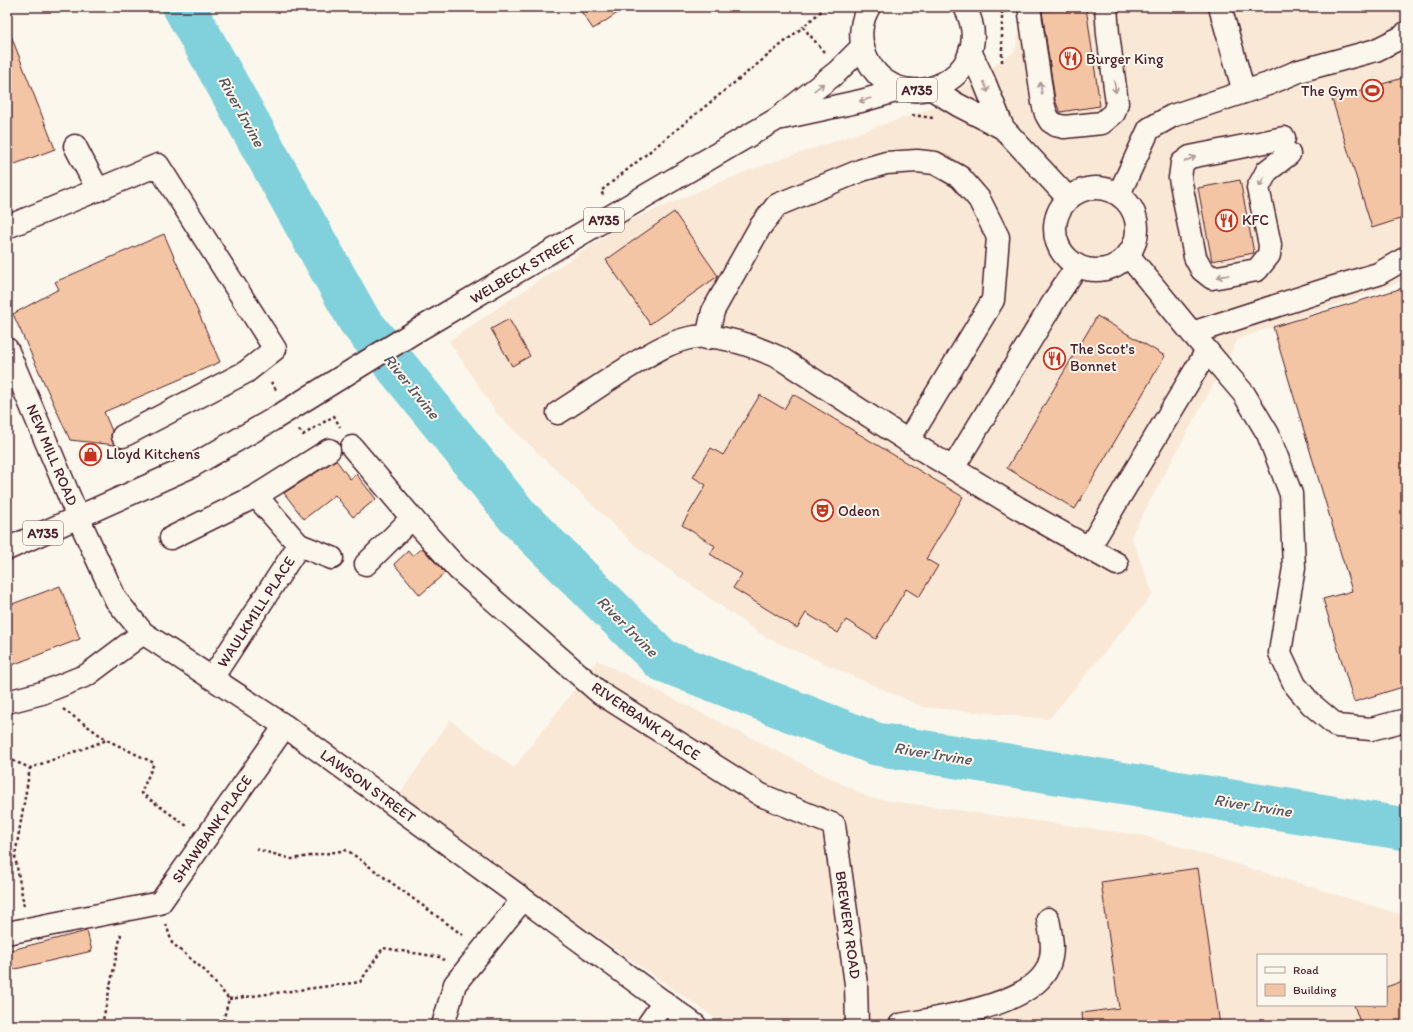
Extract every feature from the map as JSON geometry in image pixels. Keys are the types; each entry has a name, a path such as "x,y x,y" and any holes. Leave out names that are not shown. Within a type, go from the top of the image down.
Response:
{"street":[{"path":"1030,7 1043,103 1046,114 1050,121 1056,125 1064,127 1102,123 1114,113 1117,103 1106,7"},
{"path":"1220,7 1244,92"},
{"name":"A735","path":"866,9 861,29 863,46 868,61 877,73 889,83 903,89 918,90 932,89 949,81 962,68 970,51 973,37 971,12"},
{"path":"1119,194 1149,129 1172,116 1268,84 1299,71 1376,50 1404,36 1406,33"},
{"name":"WELBECK STREET","path":"78,517 192,466 413,333 777,119 837,72 863,46"},
{"path":"970,51 1003,128 1068,198"},
{"name":"WELBECK STREET","path":"777,119 861,101 903,89"},
{"path":"932,89 958,105 1003,128"},
{"path":"75,146 98,190"},
{"path":"1287,146 1267,171 1258,188 1270,246 1269,255 1257,270 1212,278 1202,270 1196,257 1180,178 1182,163 1190,157 1287,146"},
{"path":"707,338 714,311 760,227 777,205 862,170 886,163 917,161 934,163 960,178 979,199 998,236 993,300 908,441"},
{"path":"7,227 158,165 275,349 246,372 123,436"},
{"path":"1093,187 1106,189 1119,194 1129,204 1135,216 1137,230 1135,243 1128,255 1117,264 1105,269 1091,270 1077,266 1067,258 1059,247 1055,234 1055,221 1060,208 1068,198 1080,190 1093,187"},
{"path":"1128,255 1207,352 1244,394 1268,434 1291,494 1294,568 1280,653 1295,685 1311,704 1336,726 1371,729 1406,720"},
{"path":"1192,333 1328,288 1378,274 1406,258"},
{"path":"953,468 1059,293 1077,266"},
{"path":"558,413 610,379 671,343 696,337 713,338 759,348 780,358 908,441 1018,508 1117,564"},
{"name":"NEW MILL ROAD","path":"7,349 78,517"},
{"path":"1089,548 1207,352"},
{"name":"RIVERBANK PLACE","path":"352,447 412,518 458,569 600,693 690,752 761,795 834,825"},
{"path":"171,538 256,496 329,450"},
{"name":"WAULKMILL PLACE","path":"256,496 299,545 332,558"},
{"name":"A735","path":"7,549 78,517"},
{"name":"LAWSON STREET","path":"78,517 116,600 144,633 285,726 695,1025"},
{"path":"366,564 412,518"},
{"name":"WAULKMILL PLACE","path":"212,678 299,545"},
{"path":"7,702 42,693 87,675 144,633"},
{"name":"SHAWBANK PLACE","path":"160,903 285,726"},
{"name":"BREWERY ROAD","path":"834,825 856,984 857,1025"},
{"path":"443,1025 455,984 523,899"},
{"path":"7,934 160,903"},
{"path":"900,1025 976,1011 1010,998 1038,983 1048,967 1053,949 1048,919"},
{"path":"648,1025 664,1002"}],"path":[{"path":"610,217 601,191 803,27"},
{"path":"302,435 334,416"},
{"path":"42,693 107,740 154,763 141,793 205,838"},
{"path":"7,758 30,768 107,740"},
{"path":"28,930 15,856 30,768"},
{"path":"256,849 292,859 347,850 482,950"},
{"path":"160,903 172,943 204,970 230,999"},
{"path":"102,1025 126,911"},
{"path":"230,999 360,982 384,948 439,957 464,973"},
{"path":"222,1025 230,999"}],"shaded area":[{"path":"1024,7 1406,7 1406,280 1238,339 1131,536 1153,594 1049,719 923,707 767,638 638,548 497,414 449,341 624,223 747,171 932,108 1015,51"},
{"path":"597,660 870,798 1145,836 1406,916 1406,1025 725,1025 397,798 450,720 514,768"}],"building":[{"path":"578,7 627,7 593,29"},
{"name":"Burger King","path":"1070,7 1086,7 1100,106 1060,112 1055,100 1042,11"},
{"path":"7,28 55,149 7,167"},
{"path":"1406,77 1406,217 1372,228 1332,99"},
{"name":"KFC","path":"1240,180 1254,253 1212,261 1198,188"},
{"path":"674,212 718,276 650,324 606,260"},
{"path":"164,234 220,362 104,412 112,431 112,441 115,445 70,440 13,314 59,289 55,282"},
{"path":"1406,287 1406,686 1354,702 1323,599 1352,591 1273,327"},
{"path":"1097,316 1165,356 1075,509 1007,468"},
{"path":"509,319 530,356 512,366 491,329"},
{"name":"Odeon","path":"793,394 963,497 926,559 938,566 919,597 906,589 876,639 846,620 838,633 806,613 797,628 733,588 742,574 710,554 715,546 682,525 706,485 693,477 711,448 723,455 760,395 784,409"},
{"path":"336,460 350,479 356,474 376,499 353,517 335,495 304,519 284,493"},
{"path":"422,548 445,573 420,595 394,564 408,551 412,556"},
{"path":"60,586 80,639 7,667 7,606"},
{"path":"1198,868 1220,1025 1083,1025 1082,1013 1119,1008 1101,882"},
{"path":"87,931 92,951 7,971 7,951"},
{"path":"1406,980 1406,1025 1361,1025 1354,1006 1387,1006 1387,987"}],"waterway":[{"name":"River Irvine","path":"184,7 359,320 519,518 662,660 876,744 1406,829"}],"place":[{"name":"Burger King","path":"1070,59"},
{"name":"The Gym","path":"1373,91"},
{"name":"KFC","path":"1226,220"},
{"name":"The Scot's Bonnet","path":"1055,358"},
{"name":"Lloyd Kitchens","path":"90,454"},
{"name":"Odeon","path":"823,511"}]}
